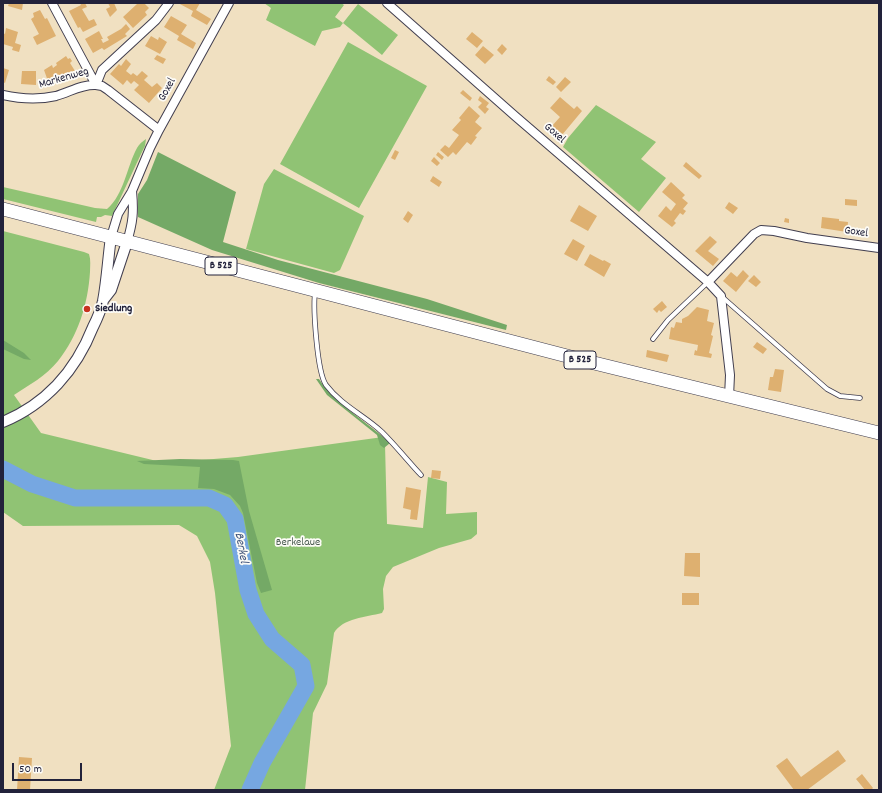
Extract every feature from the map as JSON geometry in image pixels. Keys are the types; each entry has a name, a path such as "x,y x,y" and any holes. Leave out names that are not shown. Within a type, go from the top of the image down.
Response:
{"main road":[{"name":"B 525","path":"3,209 590,362 879,433"}],"street":[{"path":"52,3 96,85 102,86 108,90 159,130"},
{"name":"Markenweg","path":"3,95 31,100 70,92 84,85 96,85 102,70 156,20 169,3"},
{"name":"Goxel","path":"111,237 118,214 132,191 159,130 229,3"},
{"name":"Goxel","path":"387,3 515,116 708,282 721,296"},
{"name":"Goxel","path":"127,242 134,213 132,191"},
{"name":"Goxel","path":"708,282 754,234 762,230 879,248"},
{"path":"103,301 111,237"},
{"path":"3,422 17,416 38,402 70,371 85,346 103,301 111,290 127,242"},
{"path":"721,296 730,375 729,397"}],"lane":[{"path":"653,339 668,320 708,282"},
{"path":"315,290 314,318 321,375 326,385 338,398 382,432 421,475"},
{"path":"721,296 827,389 840,396 860,398"}],"green space":[{"path":"264,3 341,3 344,5 335,17 343,23 340,27 322,31 315,46 266,20 271,8"},
{"path":"358,4 398,35 382,55 343,23"},
{"path":"348,42 427,86 359,208 280,164"},
{"path":"596,105 656,142 641,159 666,178 639,212 563,147 568,138"},
{"path":"146,139 145,146 112,216 105,215 97,217 96,222 3,199 3,187 95,208 107,209 113,203 121,188 137,148"},
{"path":"158,152 236,192 223,242 278,260 427,299 507,325 506,330 319,283 212,250 138,217 138,194 147,180"},
{"path":"274,169 364,216 340,270 334,273 246,249 264,184"},
{"name":"Berkelaue","path":"3,231 84,252 90,256 87,296 81,319 71,341 58,361 48,371 14,395 41,433 165,463 238,457 383,437 385,444 387,524 423,528 428,477 447,482 446,514 477,512 477,534 471,539 439,548 393,567 386,576 383,589 384,609 382,613 349,621 338,628 334,633 327,684 313,713 305,790 214,790 231,746 215,593 210,562 197,536 179,525 23,526 3,512"},
{"path":"3,340 24,353 31,360 24,359 3,349"},
{"path":"316,379 319,379 325,388 343,405 390,443 384,448 380,445 377,435 327,395"},
{"path":"180,459 239,461 249,511 272,590 261,593 257,583 243,513 240,506 230,495 214,489 198,488 200,467 144,464 137,461"}],"building":[{"path":"9,3 23,3 22,10 8,6"},
{"path":"80,3 85,3 87,7 82,9 89,21 94,19 97,25 83,32 80,27 78,28 69,11 81,5"},
{"path":"108,3 114,3 117,10 110,17 106,9 110,7"},
{"path":"135,3 144,3 149,8 145,12 147,15 133,28 123,17 137,4"},
{"path":"178,3 200,3 196,10 211,19 207,25 191,16 193,11"},
{"path":"40,10 45,19 47,18 56,36 37,45 33,37 39,34 31,19 34,17 33,13"},
{"path":"171,16 187,25 181,34 196,43 193,49 177,40 179,36 164,27"},
{"path":"126,24 130,29 125,34 127,36 104,50 102,48 93,53 85,39 99,31 103,39 101,39 103,43 109,40 107,37 121,29"},
{"path":"6,28 18,32 15,43 21,45 19,52 12,50 13,47 3,44 3,33 5,34"},
{"path":"472,32 483,41 477,48 466,39"},
{"path":"151,36 158,40 159,37 167,42 160,54 145,46"},
{"path":"502,44 507,49 502,55 497,50"},
{"path":"483,46 494,55 485,64 475,55"},
{"path":"157,55 166,59 163,64 154,59"},
{"path":"66,56 72,61 70,63 75,71 49,84 44,70 52,65 53,68 57,65 56,63"},
{"path":"126,59 131,64 126,71 131,75 133,73 137,76 142,71 148,76 144,80 152,87 157,83 162,88 149,103 134,90 139,85 134,81 131,84 127,80 123,85 110,74 119,64 121,66"},
{"path":"3,68 9,70 5,83 3,82"},
{"path":"22,71 36,71 36,85 21,84"},
{"path":"549,76 556,82 553,85 546,80"},
{"path":"565,77 571,82 561,92 556,87"},
{"path":"463,90 472,98 470,101 460,93"},
{"path":"480,96 489,103 486,107 489,109 485,114 478,107 482,103 478,100"},
{"path":"560,97 574,109 577,106 582,111 562,135 552,126 560,117 550,108"},
{"path":"469,106 480,116 475,122 482,128 475,136 477,137 471,145 467,142 456,155 453,152 448,157 440,150 445,145 449,148 459,135 452,130 461,120 459,118"},
{"path":"395,150 399,152 395,160 391,158"},
{"path":"438,152 444,157 442,160 436,155"},
{"path":"434,157 440,163 437,166 431,161"},
{"path":"686,162 702,176 699,179 683,166"},
{"path":"433,176 442,182 439,187 430,181"},
{"path":"671,182 685,195 682,198 688,203 683,209 686,211 683,215 680,213 674,221 676,223 672,227 658,216 666,206 671,211 676,204 662,192"},
{"path":"845,199 857,200 857,206 845,205"},
{"path":"729,202 738,208 733,214 725,208"},
{"path":"579,205 597,216 588,231 570,221"},
{"path":"408,211 413,215 408,223 403,219"},
{"path":"822,217 839,219 839,221 848,222 847,232 821,228"},
{"path":"785,218 789,219 789,223 784,222"},
{"path":"710,236 717,242 708,251 719,259 713,266 695,251"},
{"path":"573,239 585,246 577,261 564,254"},
{"path":"590,254 611,264 604,277 584,265"},
{"path":"743,270 749,276 736,292 723,281 731,272 737,277"},
{"path":"754,275 761,282 756,287 748,281"},
{"path":"662,301 667,307 661,312 659,310 657,313 653,309"},
{"path":"697,307 709,310 707,321 714,323 709,353 712,354 711,358 694,355 695,350 697,351 698,345 669,339 671,327 674,328 676,322 682,323 682,319 688,316"},
{"path":"757,342 767,349 763,354 753,347"},
{"path":"647,350 669,355 667,362 646,357"},
{"path":"775,369 784,370 781,392 768,390 770,377 773,377"},
{"path":"432,470 441,471 440,479 431,478"},
{"path":"406,487 421,490 417,520 410,519 411,510 403,508"},
{"path":"685,553 700,553 700,577 684,576"},
{"path":"682,593 699,593 699,605 682,605"},
{"path":"838,750 846,761 807,790 794,790 776,766 787,758 801,777"},
{"path":"19,757 32,758 30,790 17,790"},
{"path":"862,774 873,788 871,790 865,790 856,779"}],"waterway":[{"name":"Berkel","path":"3,469 32,484 75,498 209,498 225,505 235,519 248,590 256,614 272,639 302,665 306,686 262,763 250,790"}],"place":[{"name":"Siedlung","path":"87,309"}]}
